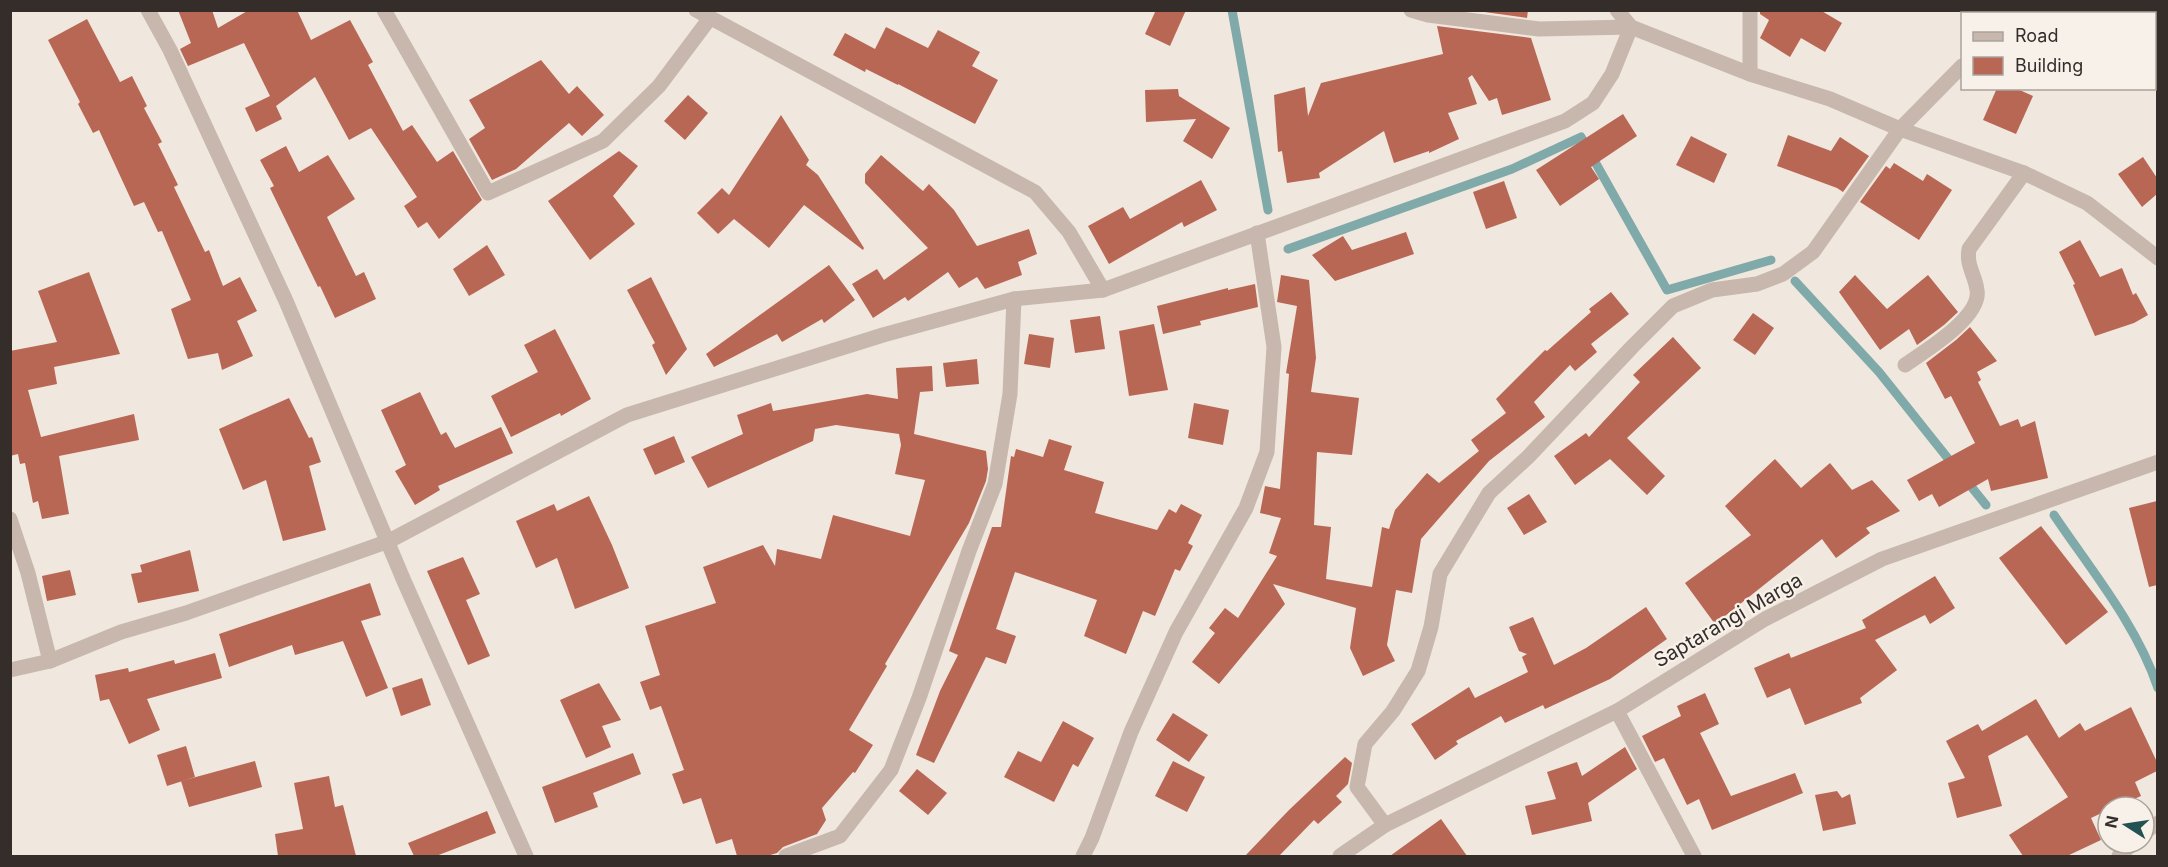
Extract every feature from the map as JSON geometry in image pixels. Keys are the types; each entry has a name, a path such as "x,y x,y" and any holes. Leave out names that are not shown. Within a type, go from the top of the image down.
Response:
{"street":[{"path":"148,10 175,60 286,301 417,611 525,856"},
{"path":"384,10 488,193 603,141 659,86 710,18"},
{"path":"696,10 1035,192 1069,232 1102,290"},
{"path":"1411,10 1428,15 1539,29 1631,27 1750,74 1830,99 1900,129 2024,173 2087,203 2136,239 2157,258"},
{"path":"1617,10 1631,27"},
{"path":"1750,10 1750,74"},
{"path":"10,670 50,661 122,632 186,613 389,541 627,415 883,335 1014,299 1102,290 1565,121 1593,103 1612,74 1631,27"},
{"path":"1385,825 1357,787 1365,744 1393,711 1418,671 1431,627 1440,574 1489,494 1528,457 1673,306 1712,290 1757,284 1783,274 1813,252 1900,129 1961,67"},
{"path":"1905,365 1965,320 1972,309 1978,291 1969,270 1967,259 1969,249 2024,173"},
{"path":"1083,856 1092,838 1131,732 1176,632 1246,508 1267,452 1274,347 1257,233"},
{"path":"786,856 840,836 891,770 995,484 1010,394 1014,299"},
{"name":"Saptarangi Marga","path":"1340,856 1385,825 1617,711 1765,620 1882,559 2157,462"},
{"path":"10,519 28,573 50,661"},
{"path":"1617,711 1694,856"}],"building":[{"path":"178,10 212,10 218,28 249,10 297,10 311,40 350,20 373,62 368,65 403,131 412,125 437,162 453,151 482,200 439,239 427,222 418,228 404,206 417,197 371,128 349,140 315,77 276,106 282,119 256,132 245,108 270,96 244,43 188,66 180,49 191,43"},
{"path":"1156,10 1186,10 1170,46 1145,34"},
{"path":"1470,10 1528,10 1527,18"},
{"path":"1760,10 1820,10 1842,23 1825,52 1801,38 1790,57 1760,38 1769,20 1760,14"},
{"path":"87,19 120,82 132,76 147,106 144,108 162,142 158,144 178,185 174,187 205,252 209,250 223,286 240,277 257,311 237,321 253,356 222,370 218,353 188,359 171,309 191,300 162,231 158,232 144,202 134,206 99,130 93,133 78,104 80,102 48,40"},
{"path":"1437,26 1531,38 1551,100 1502,115 1497,98 1489,101 1472,75 1468,78 1477,104 1448,113 1459,139 1429,153 1429,151 1394,163 1384,131 1319,173 1320,178 1287,183 1282,151 1278,152 1274,95 1305,87 1308,116 1321,83 1443,54"},
{"path":"886,27 928,48 938,30 980,52 972,66 998,80 975,124 898,84 866,69 865,72 833,55 845,33 875,49"},
{"path":"541,60 569,94 577,86 604,115 582,136 569,123 516,169 492,180 469,139 485,128 469,100"},
{"path":"1178,89 1179,96 1230,128 1212,159 1183,141 1196,119 1146,122 1145,90"},
{"path":"1996,90 2020,90 2033,96 2016,134 1983,120"},
{"path":"688,95 708,113 685,140 664,121"},
{"path":"1623,114 1637,136 1591,167 1599,179 1560,206 1536,170"},
{"path":"781,115 809,160 806,165 818,175 864,248 863,250 804,205 769,248 734,219 718,234 697,213 722,188 729,195"},
{"path":"1788,135 1831,151 1840,137 1869,156 1843,192 1777,166"},
{"path":"1691,136 1727,154 1714,183 1676,165"},
{"path":"286,146 299,172 328,155 355,199 327,217 356,276 364,272 376,299 335,318 270,188 274,186 260,160"},
{"path":"619,151 638,166 613,196 635,224 590,260 548,201"},
{"path":"881,155 923,191 929,184 954,210 977,246 1029,229 1037,254 1018,262 1022,275 985,289 977,277 959,288 948,272 908,301 905,297 873,318 852,284 877,269 884,280 928,248 865,183 865,174"},
{"path":"2143,157 2157,178 2157,194 2142,207 2118,174"},
{"path":"1894,163 1923,181 1927,174 1952,190 1919,240 1860,202 1886,166 1890,169"},
{"path":"1201,180 1217,210 1184,227 1182,222 1109,264 1088,226 1123,207 1130,219"},
{"path":"1504,181 1517,218 1486,229 1473,192"},
{"path":"1406,232 1414,254 1335,281 1312,255 1343,236 1352,250"},
{"path":"2080,240 2100,277 2122,268 2133,295 2136,293 2148,315 2134,323 2095,336 2073,285 2075,284 2059,252"},
{"path":"487,245 505,275 469,296 453,269"},
{"path":"829,265 855,300 824,323 822,319 782,342 777,334 714,367 706,354"},
{"path":"89,272 120,354 54,367 57,384 28,390 41,437 134,414 139,440 59,456 69,514 42,519 38,501 33,503 25,463 20,464 18,454 10,456 10,351 57,342 38,291"},
{"path":"1281,275 1309,280 1316,358 1311,392 1359,398 1352,455 1317,452 1314,525 1331,527 1326,579 1372,587 1382,527 1389,529 1395,510 1427,473 1439,483 1479,451 1471,440 1506,413 1496,399 1545,350 1547,351 1591,312 1589,309 1611,292 1629,314 1591,344 1597,352 1575,371 1570,365 1534,402 1545,417 1489,461 1421,539 1412,593 1396,590 1387,645 1395,661 1363,676 1350,648 1356,608 1273,584 1285,604 1219,684 1192,662 1215,633 1209,628 1225,608 1238,618 1277,556 1269,553 1281,518 1260,513 1265,486 1280,489 1289,374 1286,373 1297,306 1277,302"},
{"path":"1855,275 1887,309 1928,275 1958,312 1917,345 1909,329 1880,350 1839,292"},
{"path":"651,277 687,349 666,375 652,345 655,343 627,290"},
{"path":"1255,284 1258,307 1200,321 1201,325 1163,334 1157,306 1228,288 1228,290"},
{"path":"1753,313 1774,328 1755,355 1733,340"},
{"path":"1100,316 1105,349 1075,353 1070,320"},
{"path":"1154,324 1168,390 1129,396 1119,331"},
{"path":"1970,327 1997,361 1977,372 1981,380 1978,382 2000,426 2018,419 2021,427 2035,421 2048,478 1991,491 1988,479 1939,507 1932,494 1919,501 1907,480 1975,443 1951,396 1945,399 1926,363"},
{"path":"555,329 591,399 561,416 560,413 511,437 491,396 538,372 524,345"},
{"path":"1029,334 1054,338 1050,368 1024,364"},
{"path":"1673,337 1701,368 1627,438 1665,476 1647,495 1610,459 1575,485 1554,456 1586,433 1589,437 1640,382 1633,375"},
{"path":"977,359 979,384 946,387 943,363"},
{"path":"932,366 933,391 920,392 914,434 986,451 988,469 986,481 969,523 885,664 887,666 849,730 873,745 855,773 853,772 822,808 826,820 817,834 767,856 737,856 732,839 716,844 701,798 683,804 672,774 684,770 661,706 650,710 640,682 660,675 645,626 716,603 703,567 763,545 775,566 777,549 821,559 833,515 910,536 925,480 895,474 901,445 899,434 836,425 815,429 813,441 708,488 691,457 743,434 737,415 771,403 773,411 867,394 898,399 896,368"},
{"path":"420,392 441,435 446,432 455,448 501,427 513,453 438,486 440,490 415,505 395,471 406,465 381,410"},
{"path":"289,398 309,438 312,437 321,462 309,466 326,530 283,541 266,480 243,490 219,429"},
{"path":"1194,403 1229,410 1223,445 1188,438"},
{"path":"674,436 685,462 655,475 643,449"},
{"path":"1049,439 1072,446 1064,470 1104,482 1095,513 1157,530 1169,509 1176,513 1181,504 1202,515 1188,543 1193,546 1180,571 1175,569 1155,616 1143,611 1126,654 1084,636 1097,600 1015,572 996,629 1016,636 1006,664 986,657 934,763 916,755 940,691 958,655 949,651 992,527 1001,527 1011,456 1014,457 1016,449 1043,457"},
{"path":"1775,459 1801,488 1830,463 1852,490 1872,480 1900,511 1866,528 1870,533 1836,558 1822,539 1715,624 1685,583 1751,535 1725,506"},
{"path":"1529,494 1547,522 1524,535 1507,508"},
{"path":"589,496 629,588 575,609 557,558 536,568 516,521 554,504 557,511"},
{"path":"2157,501 2157,585 2149,587 2129,508"},
{"path":"2041,526 2108,612 2066,645 1999,558"},
{"path":"190,550 199,591 138,603 131,574 142,572 140,565"},
{"path":"463,557 480,594 466,600 490,656 468,665 427,571"},
{"path":"70,570 76,595 47,601 42,576"},
{"path":"1935,576 1955,608 1930,624 1925,615 1875,640 1897,670 1860,698 1862,703 1805,725 1790,688 1767,698 1754,668 1789,653 1791,658 1866,628 1862,620"},
{"path":"370,583 381,615 361,621 388,688 366,697 343,641 295,655 292,645 229,667 219,634"},
{"path":"1646,607 1667,639 1610,679 1545,709 1543,705 1505,723 1501,716 1456,741 1458,744 1435,760 1411,724 1469,687 1475,698 1528,672 1522,657 1527,654 1519,651 1509,627 1533,617 1554,665 1586,648"},
{"path":"215,653 222,678 147,699 160,730 129,744 109,699 100,701 95,675 128,668 129,672 174,660 175,664"},
{"path":"422,678 431,705 401,716 392,688"},
{"path":"599,683 621,720 602,726 611,747 586,758 560,700"},
{"path":"1705,693 1719,724 1700,733 1731,796 1795,773 1803,793 1712,830 1699,799 1687,805 1664,758 1655,762 1642,736 1681,716 1677,706"},
{"path":"2036,699 2059,738 2080,723 2085,731 2131,707 2157,762 2157,771 2135,782 2141,795 2096,795 2096,816 2091,818 2096,829 2096,842 2067,856 2023,856 2009,835 2068,797 2027,735 1988,756 2002,806 1957,818 1948,783 1965,778 1946,741 1978,724 1982,731"},
{"path":"1173,713 1208,735 1189,762 1156,740"},
{"path":"1063,721 1094,738 1078,767 1073,764 1054,802 1004,777 1018,751 1041,762"},
{"path":"186,746 195,777 167,786 157,755"},
{"path":"1625,747 1637,769 1588,803 1592,821 1532,835 1525,806 1556,799 1547,772 1577,762 1582,776"},
{"path":"633,753 641,774 593,793 598,807 555,823 542,787"},
{"path":"1345,757 1352,763 1348,784 1336,796 1342,802 1318,824 1314,820 1279,856 1245,856 1289,810"},
{"path":"255,761 262,787 189,807 181,781"},
{"path":"1173,761 1205,777 1187,812 1155,796"},
{"path":"917,769 947,793 928,815 899,791"},
{"path":"329,776 335,807 343,805 356,856 278,856 275,834 303,829 294,783"},
{"path":"1837,791 1842,798 1850,794 1856,824 1823,831 1815,795"},
{"path":"487,811 496,833 436,856 414,856 408,843"},
{"path":"1441,819 1467,856 1390,856"}],"waterway":[{"path":"1232,10 1268,210"},
{"path":"1288,249 1512,169 1581,137 1667,290 1771,260"},
{"path":"1795,281 1879,372 1954,466"},
{"path":"1965,479 1986,505"},
{"path":"2054,515 2126,620 2158,688"}]}
